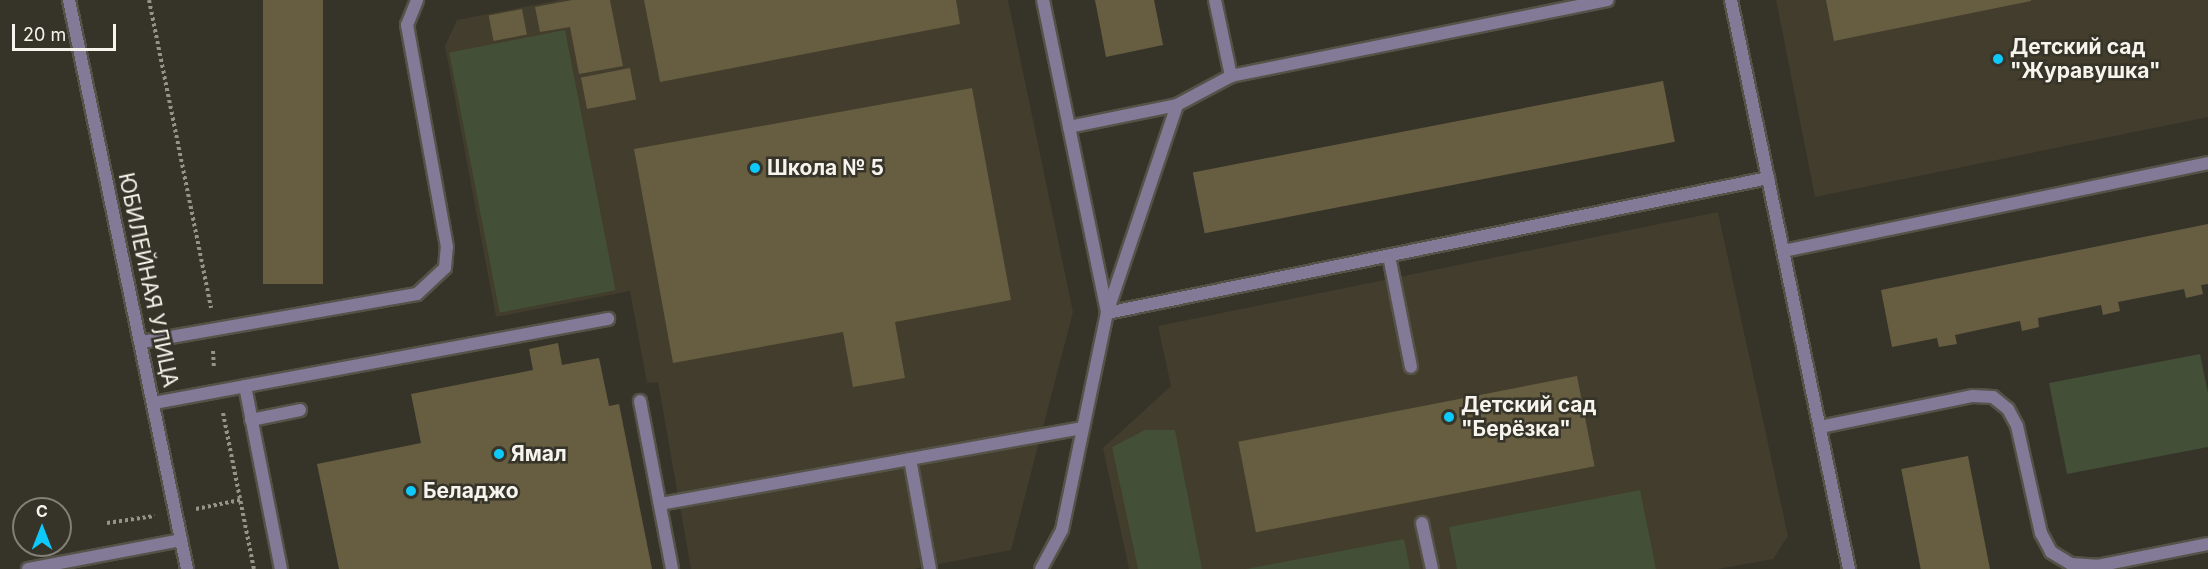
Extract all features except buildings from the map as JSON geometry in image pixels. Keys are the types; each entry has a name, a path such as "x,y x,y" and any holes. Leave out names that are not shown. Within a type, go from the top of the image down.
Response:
{"street":[{"name":"ЮБИЛЕЙНАЯ УЛИЦА","path":"69,0 142,342 187,569"},
{"path":"142,342 417,294 445,268 447,247 407,25 417,0"},
{"path":"1043,0 1107,313"},
{"path":"1215,0 1231,76"},
{"path":"1069,127 1177,105 1231,76 1551,6 1607,0"},
{"path":"1731,0 1849,569"},
{"path":"1041,569 1062,530 1107,313 1177,105"},
{"path":"1784,251 2208,164"},
{"path":"1107,313 1768,178"},
{"path":"1389,256 1411,367"},
{"path":"154,403 608,319"},
{"path":"245,386 281,569"},
{"path":"1820,427 1973,396 1993,397 2008,409 2017,426 2041,533 2051,552 2071,564 2097,566 2208,544"},
{"path":"640,401 672,569"},
{"path":"251,420 300,410"},
{"path":"660,504 1082,428"},
{"path":"910,459 930,569"},
{"path":"1422,522 1432,569"},
{"path":"28,569 181,540"}],"path":[{"path":"149,0 212,329 219,391 254,569"}],"shaded area":[{"name":"Школа № 5","path":"560,0 1008,0 1073,312 1011,550 914,569 691,569 658,382 647,383 630,291 496,317 445,46 457,20"},
{"name":"Детский сад \"Журавушка\"","path":"1776,0 2208,0 2208,117 1815,197"},
{"name":"Детский сад \"Берёзка\"","path":"1718,212 1788,536 1773,559 1718,569 1129,569 1103,448 1171,386 1158,326"}],"green space":[{"path":"565,30 616,290 500,313 449,53"},
{"path":"2200,354 2208,393 2208,447 2067,474 2049,383"},
{"path":"1145,430 1175,430 1202,569 1138,569 1112,447"},
{"path":"1640,490 1656,569 1457,569 1449,527"},
{"path":"1404,539 1410,569 1246,569"}],"place":[{"name":"Детский сад \"Журавушка\"","path":"1998,59"},
{"name":"Школа № 5","path":"755,168"},
{"name":"Детский сад \"Берёзка\"","path":"1449,417"},
{"name":"Ямал","path":"499,454"},
{"name":"Беладжо","path":"411,491"}]}
